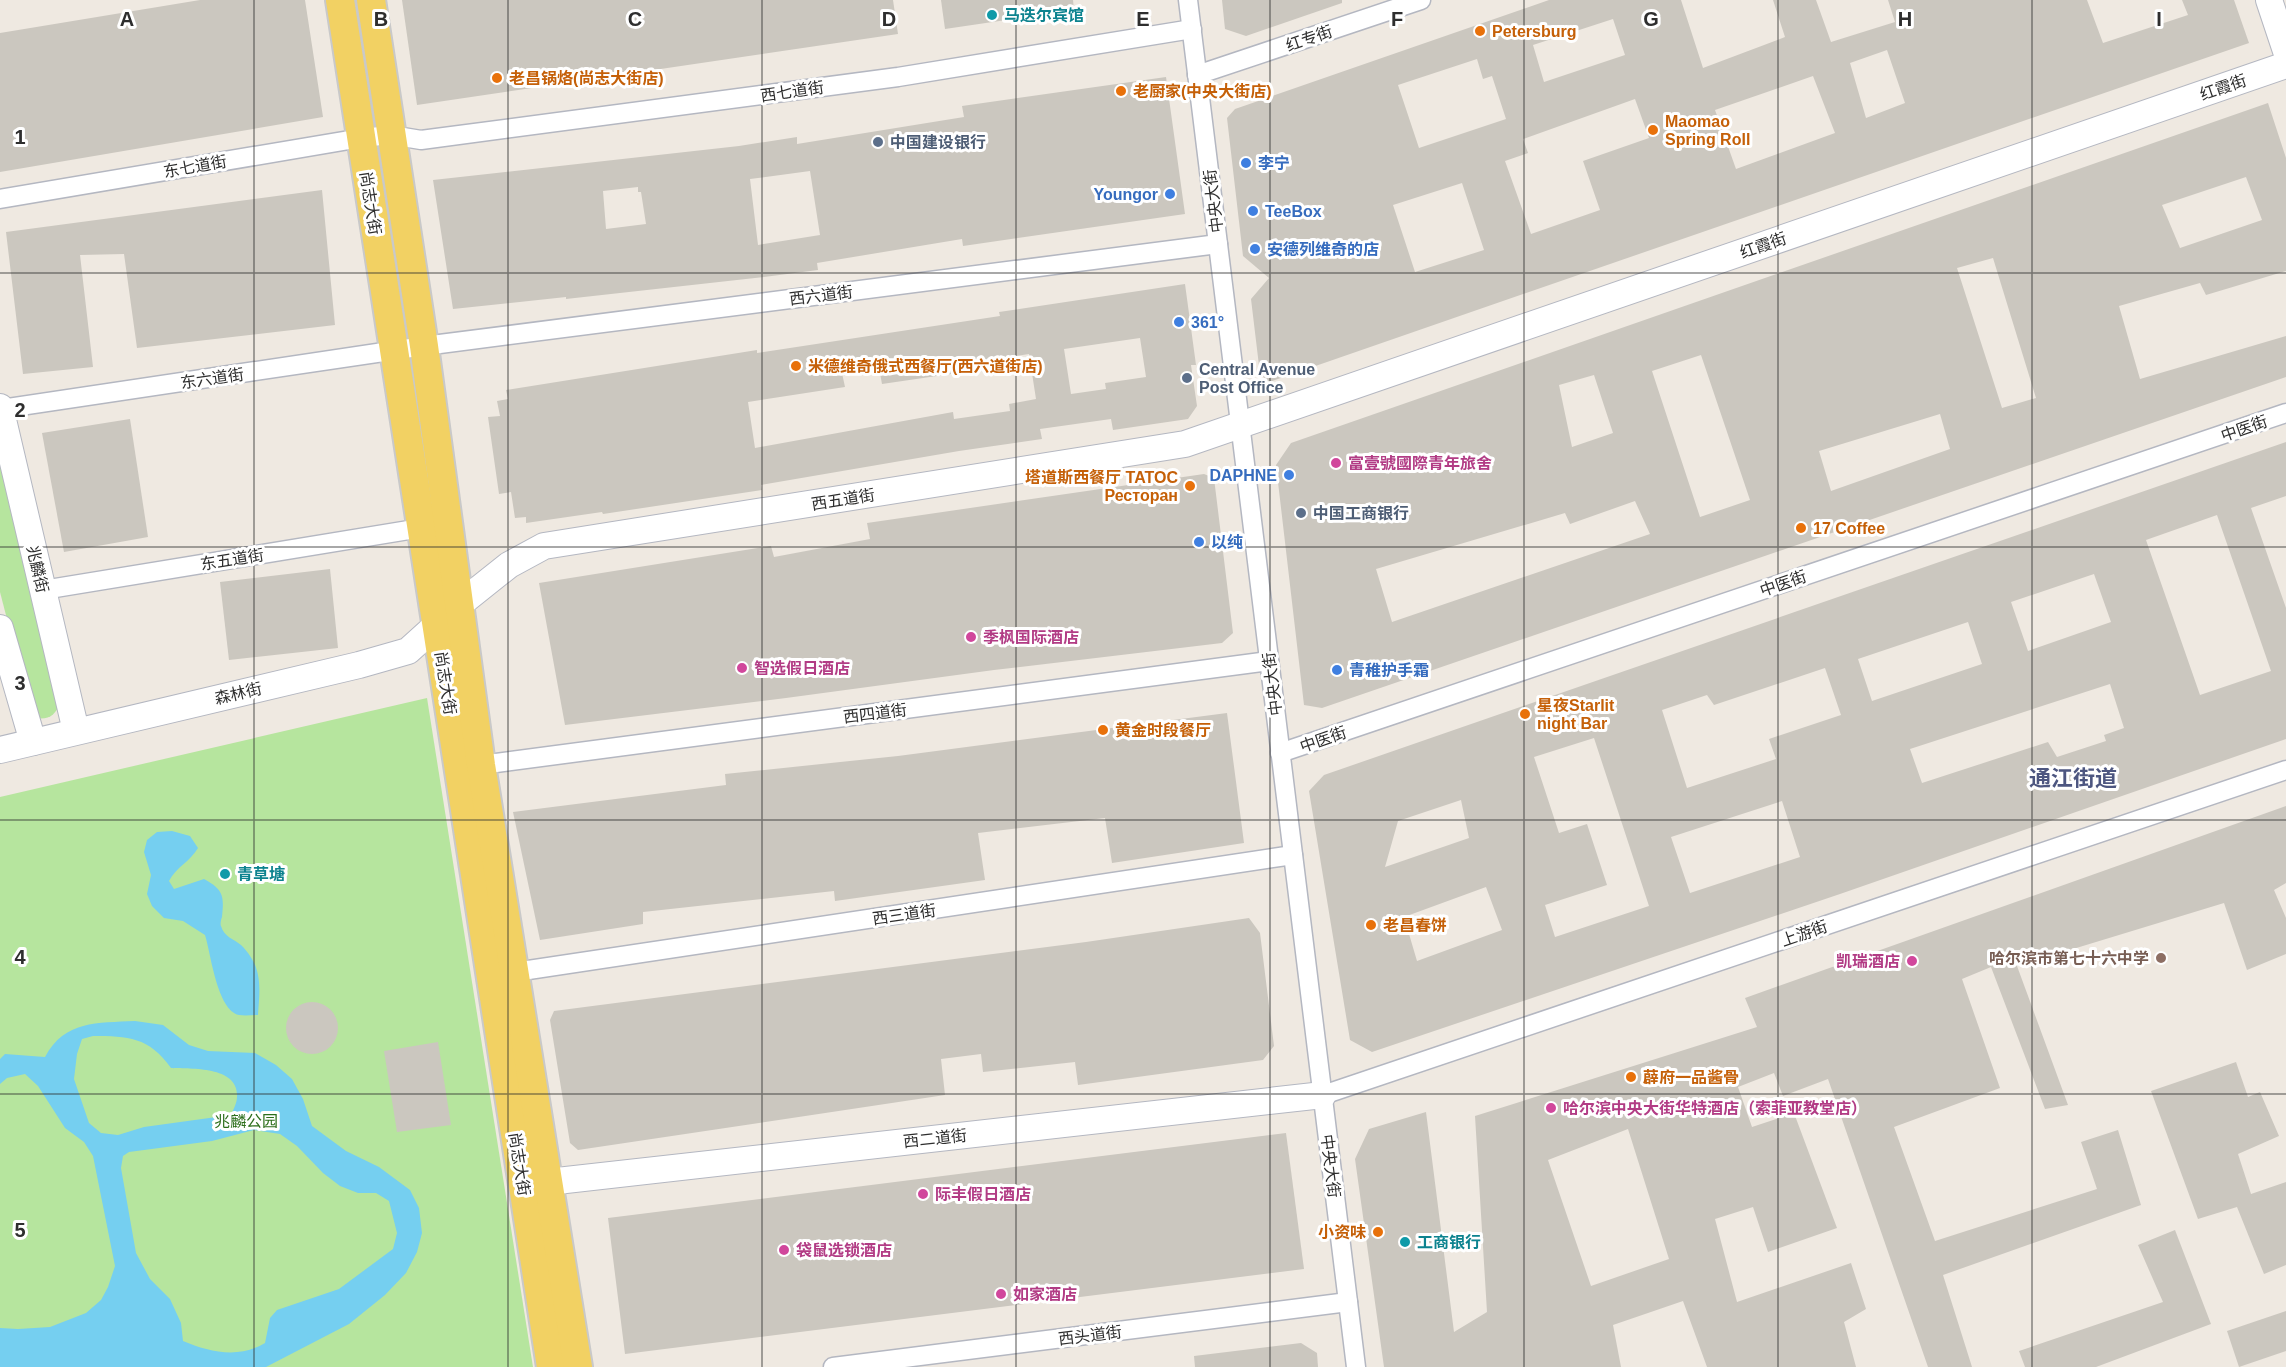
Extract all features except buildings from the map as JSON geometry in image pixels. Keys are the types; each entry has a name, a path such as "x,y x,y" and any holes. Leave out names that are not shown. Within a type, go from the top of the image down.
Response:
{"main road":[{"name":"尚志大街","path":"340,0 551,1367"},
{"name":"尚志大街","path":"371,0 424,346 481,765 578,1367"},
{"path":"2269,0 2286,51"},
{"name":"红霞街","path":"1240,424 2286,65"},
{"name":"兆麟街","path":"0,408 76,731"},
{"name":"西五道街","path":"460,604 509,565 544,546 1185,444 1240,424"},
{"name":"森林街","path":"0,750 359,665 408,651 460,604"},
{"path":"0,628 33,742"},
{"name":"西二道街","path":"548,1182 1323,1095"}],"street":[{"name":"中央大街","path":"1188,0 1356,1367"},
{"name":"红专街","path":"1197,75 1421,0"},
{"name":"西七道街","path":"391,135 421,140 851,83 1192,29"},
{"name":"东七道街","path":"0,199 361,138 391,135"},
{"name":"西六道街","path":"424,346 1218,244"},
{"name":"东六道街","path":"0,408 424,346"},
{"name":"中医街","path":"1280,753 2286,413"},
{"name":"东五道街","path":"43,590 421,528"},
{"name":"西四道街","path":"481,765 1269,662"},
{"name":"上游街","path":"1323,1095 2286,770"},
{"name":"西三道街","path":"515,972 1293,855"},
{"name":"西头道街","path":"833,1367 1348,1302"}],"green space":[{"path":"0,463 61,702 54,713 45,718 35,718 31,712 0,592"},
{"name":"兆麟公园","path":"427,698 533,1367 0,1367 0,797"}],"water":[{"name":"青草塘","path":"172,831 190,836 198,848 169,881 174,889 204,879 219,890 223,910 222,930 241,945 257,969 258,1015 239,1015 231,1011 225,1003 216,980 205,935 183,921 164,918 152,906 147,894 151,875 144,852 147,840 157,832"},
{"path":"135,1021 163,1025 189,1045 208,1051 255,1053 276,1065 292,1079 303,1099 312,1126 346,1151 379,1167 410,1190 419,1208 422,1233 417,1252 406,1273 385,1295 349,1324 266,1367 0,1367 0,1328 50,1327 86,1313 101,1300 115,1266 93,1156 84,1142 65,1128 38,1086 25,1074 7,1078 0,1084 0,1059 5,1054 45,1057 62,1036 72,1030 95,1024","holes":["93,1036 137,1040 154,1050 171,1068 202,1069 223,1074 236,1087 237,1099 231,1115 144,1127 118,1135 101,1133 89,1123 74,1079 77,1054 82,1039","254,1130 280,1134 297,1146 323,1173 340,1186 358,1193 376,1193 389,1201 397,1233 393,1249 339,1289 277,1310 270,1318 265,1343 245,1351 214,1351 183,1341 181,1323 170,1299 150,1279 136,1253 121,1168 123,1156 129,1152 212,1141"]}],"place":[{"name":"马迭尔宾馆","path":"992,15"},
{"name":"Petersburg","path":"1480,31"},
{"name":"老昌锅烙(尚志大街店)","path":"497,78"},
{"name":"老厨家(中央大街店)","path":"1121,91"},
{"name":"Maomao Spring Roll","path":"1653,130"},
{"name":"中国建设银行","path":"878,142"},
{"name":"李宁","path":"1246,163"},
{"name":"Youngor","path":"1170,194"},
{"name":"TeeBox","path":"1253,211"},
{"name":"安德列维奇的店","path":"1255,249"},
{"name":"361°","path":"1179,322"},
{"name":"米德维奇俄式西餐厅(西六道街店)","path":"796,366"},
{"name":"Central Avenue Post Office","path":"1187,378"},
{"name":"富壹號國際青年旅舍","path":"1336,463"},
{"name":"DAPHNE","path":"1289,475"},
{"name":"塔道斯西餐厅 TATOC Ресторан","path":"1190,486"},
{"name":"中国工商银行","path":"1301,513"},
{"name":"17 Coffee","path":"1801,528"},
{"name":"以纯","path":"1199,542"},
{"name":"季枫国际酒店","path":"971,637"},
{"name":"智选假日酒店","path":"742,668"},
{"name":"青稚护手霜","path":"1337,670"},
{"name":"星夜Starlit night Bar","path":"1525,714"},
{"name":"黄金时段餐厅","path":"1103,730"},
{"name":"青草塘","path":"225,874"},
{"name":"老昌春饼","path":"1371,925"},
{"name":"哈尔滨市第七十六中学","path":"2161,958"},
{"name":"凯瑞酒店","path":"1912,961"},
{"name":"薜府一品酱骨","path":"1631,1077"},
{"name":"哈尔滨中央大街华特酒店（索菲亚教堂店）","path":"1551,1108"},
{"name":"际丰假日酒店","path":"923,1194"},
{"name":"小资味","path":"1378,1232"},
{"name":"工商银行","path":"1405,1242"},
{"name":"袋鼠选锁酒店","path":"784,1250"},
{"name":"如家酒店","path":"1001,1294"}],"district":[{"name":"通江街道","path":"2073,778"}]}
